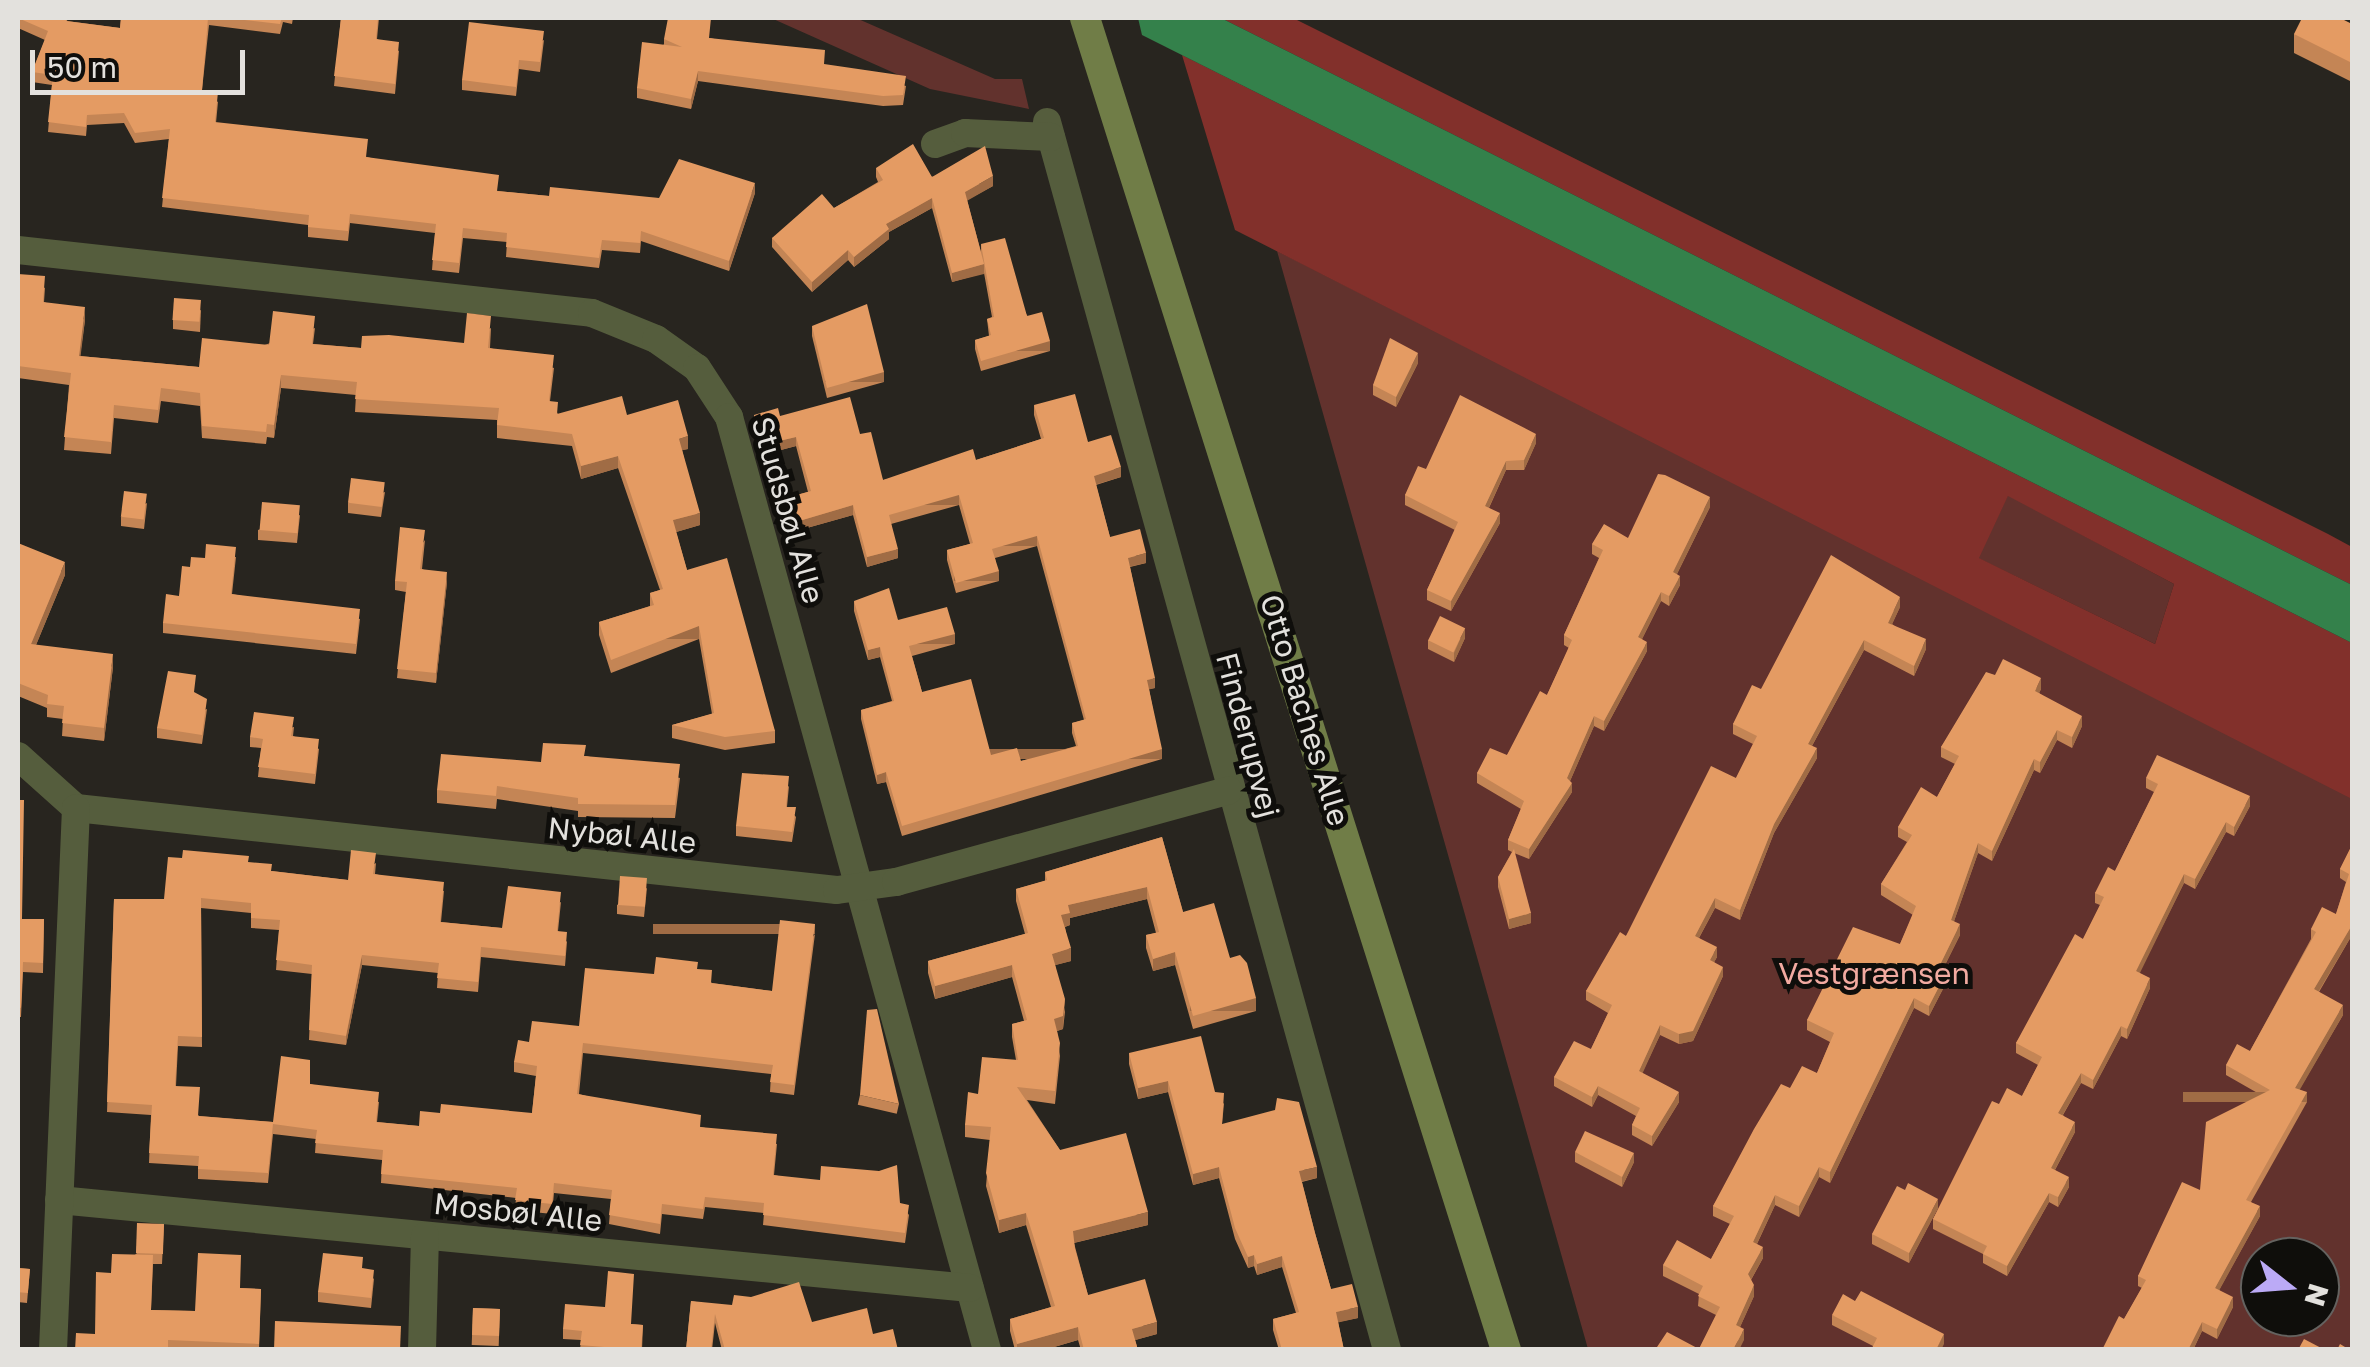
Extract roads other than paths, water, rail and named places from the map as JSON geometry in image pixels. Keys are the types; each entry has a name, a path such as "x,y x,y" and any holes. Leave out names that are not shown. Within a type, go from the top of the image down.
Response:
{"street":[{"name":"Otto Baches Alle","path":"1085,18 1506,1350"},
{"name":"Otto Baches Alle","path":"1099,18 1104,70"},
{"name":"Finderupvej","path":"935,144 965,133 1049,130 1386,1350"},
{"name":"Studsbøl Alle","path":"18,250 592,313 656,339 698,368 730,416 987,1350"},
{"path":"18,756 76,808 53,1350"},
{"name":"Nybøl Alle","path":"76,808 837,890 896,882 1229,790"},
{"name":"Mosbøl Alle","path":"59,1200 970,1288"},
{"path":"422,1350 425,1236"}],"park label":[{"name":"Vestgrænsen","path":"1874,973"}]}
